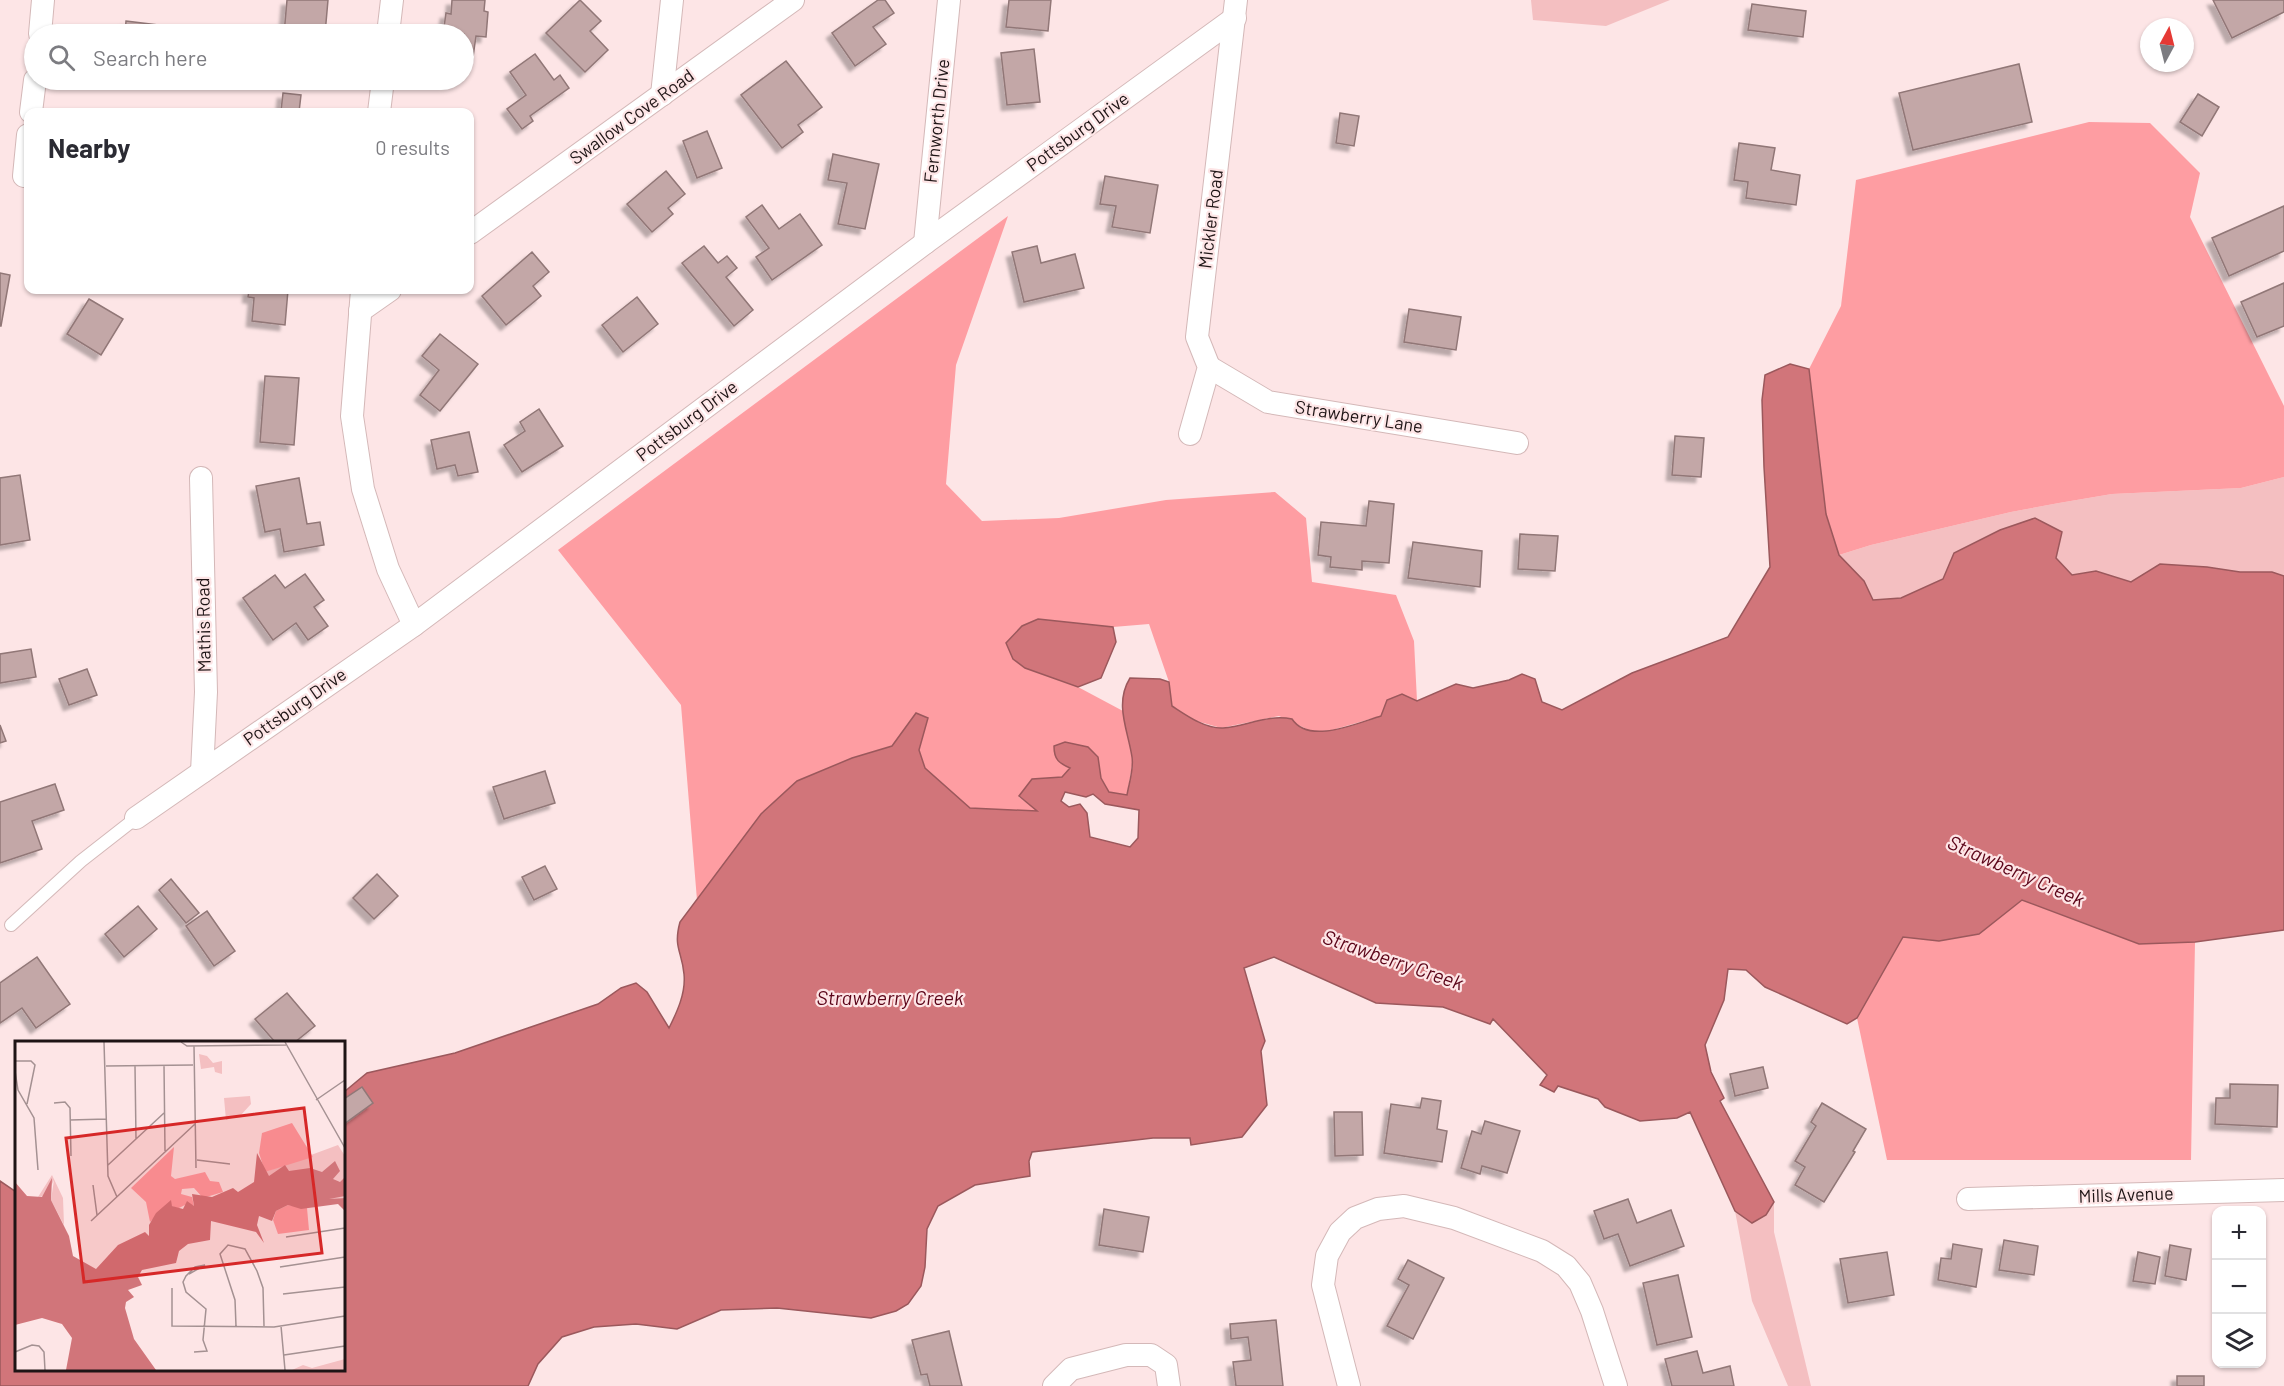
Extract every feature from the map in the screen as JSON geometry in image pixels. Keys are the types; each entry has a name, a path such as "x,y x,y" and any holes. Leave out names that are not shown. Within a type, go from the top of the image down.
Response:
{"street":[{"path":"41,24 43,0"},
{"path":"389,24 392,0"},
{"path":"662,95 672,0"},
{"name":"Swallow Cove Road","path":"474,230 793,0"},
{"name":"Fernworth Drive","path":"924,243 949,0"},
{"name":"Pottsburg Drive","path":"136,818 414,625 1235,9"},
{"name":"Mickler Road","path":"1209,367 1197,337 1235,9"},
{"path":"32,108 34,90"},
{"path":"379,108 381,90"},
{"path":"378,294 361,300 352,416 363,489 388,569 414,625"},
{"path":"1190,434 1209,367"},
{"name":"Strawberry Lane","path":"1209,367 1268,402 1517,443"},
{"name":"Mathis Road","path":"201,478 206,692 202,772"},
{"name":"Mills Avenue","path":"1968,1199 2284,1190"},
{"path":"1348,1386 1323,1285 1327,1256 1340,1232 1355,1218 1377,1209 1404,1206 1454,1218 1542,1251 1566,1266 1580,1283 1592,1311 1616,1386"},
{"path":"1053,1386 1071,1370 1126,1355 1150,1355 1166,1365 1169,1386"}],"lane":[{"path":"11,925 81,861 136,818"}],"shaded area":[{"path":"1531,0 1670,0 1606,26 1533,20"},
{"path":"2089,122 2150,123 2200,173 2190,217 2284,406 2284,477 2241,488 2112,494 2059,503 1871,545 1839,555 1826,514 1809,369 1841,306 1856,180"},
{"path":"1008,216 956,365 946,484 982,521 1059,518 1166,500 1275,492 1306,518 1312,582 1396,595 1414,641 1417,701 1387,700 1381,716 1332,730 1313,732 1279,716 1221,728 1193,720 1172,706 1169,682 1149,624 1113,627 1038,619 1025,668 1078,687 1123,711 1133,760 1127,795 1109,792 1101,778 1098,757 1071,768 1062,777 1032,779 1019,797 1038,811 970,809 925,768 919,750 928,718 916,713 892,746 852,758 797,781 761,814 697,900 681,705 558,550"},
{"path":"2284,477 2284,613 1820,637 1839,555 1871,545 2059,503 2112,494 2241,488"},
{"path":"2022,899 2139,944 2195,942 2191,1160 1887,1160 1857,1018 1903,936 1939,941 1979,934"},
{"path":"1774,1202 1774,1232 1811,1386 1788,1386 1752,1301 1735,1211 1752,1223 1766,1215"}],"water":[{"name":"Strawberry Creek","path":"1790,364 1809,369 1826,514 1839,555 1864,581 1873,600 1901,598 1943,579 1954,553 2000,530 2035,518 2062,532 2056,558 2072,575 2096,571 2131,582 2160,564 2240,572 2272,572 2284,576 2284,930 2195,942 2139,944 2022,900 1979,934 1939,941 1903,937 1857,1018 1847,1024 1765,987 1746,970 1728,969 1724,1000 1705,1045 1711,1072 1724,1098 1720,1101 1774,1202 1766,1215 1752,1223 1735,1211 1690,1112 1677,1118 1640,1121 1605,1107 1598,1099 1558,1086 1554,1092 1540,1085 1547,1075 1493,1019 1490,1024 1443,1007 1376,1003 1274,957 1244,968 1265,1041 1261,1051 1267,1105 1242,1137 1191,1145 1190,1138 1153,1138 1032,1152 1029,1161 1030,1176 975,1185 938,1206 927,1229 925,1267 921,1286 908,1304 896,1311 871,1318 777,1308 721,1310 677,1329 636,1324 594,1327 562,1337 538,1364 528,1386 0,1386 0,1181 15,1191 15,1371 345,1371 345,1091 367,1073 455,1053 598,1004 621,988 636,983 647,992 669,1028 684,988 683,966 677,938 680,922 761,814 797,781 852,758 892,746 916,713 928,718 919,750 925,768 970,808 1037,811 1019,796 1032,779 1062,777 1070,768 1060,763 1055,755 1054,746 1065,742 1088,747 1098,757 1101,778 1109,792 1127,795 1132,762 1123,717 1123,698 1130,678 1160,679 1169,682 1172,706 1196,721 1216,728 1283,718 1292,719 1300,727 1321,731 1347,727 1381,716 1387,700 1402,694 1417,701 1456,684 1473,688 1509,680 1522,674 1535,679 1542,702 1562,710 1632,673 1728,637 1770,567 1762,400 1765,375","holes":["1065,792 1086,797 1093,794 1105,804 1139,810 1138,838 1130,847 1090,837 1087,813 1080,804 1069,807 1061,801"]},
{"path":"1038,619 1113,627 1116,642 1101,678 1078,687 1025,668 1013,659 1006,643 1022,626"}],"building":[{"path":"287,0 328,0 326,24 285,24"},
{"path":"452,0 485,0 484,11 488,12 486,37 476,36 474,50 474,24 444,24 446,13 451,14"},
{"path":"580,0 601,21 590,31 608,50 585,72 546,33"},
{"path":"878,0 885,0 894,13 873,27 886,44 855,66 832,33"},
{"path":"1009,0 1051,0 1048,31 1006,27"},
{"path":"2213,0 2284,0 2284,12 2232,38"},
{"path":"1752,4 1806,11 1803,37 1748,30"},
{"path":"126,21 150,24 126,24"},
{"path":"1034,49 1040,102 1007,105 1001,53"},
{"path":"535,54 554,80 560,75 569,88 530,116 533,121 522,129 507,109 526,95 510,72"},
{"path":"786,61 822,107 798,125 803,132 782,148 741,95"},
{"path":"2019,64 2032,122 1913,150 1899,93"},
{"path":"283,93 301,95 299,108 281,108"},
{"path":"2198,94 2219,107 2202,136 2180,122"},
{"path":"1340,113 1359,116 1354,146 1336,143"},
{"path":"707,131 722,168 697,178 683,141"},
{"path":"1739,143 1775,148 1771,170 1800,175 1796,205 1746,198 1748,182 1734,180"},
{"path":"833,154 879,164 865,229 838,224 847,183 828,180"},
{"path":"666,171 685,194 668,208 673,214 652,232 627,204"},
{"path":"1105,176 1158,185 1150,233 1112,227 1116,206 1100,204"},
{"path":"762,205 779,229 800,214 822,245 772,280 756,257 769,248 746,217"},
{"path":"2284,206 2284,251 2229,276 2212,238"},
{"path":"704,246 718,263 727,256 737,268 726,277 753,310 734,326 682,263"},
{"path":"1037,246 1041,263 1075,254 1084,288 1024,302 1012,252"},
{"path":"532,252 549,272 533,286 541,296 506,325 482,296"},
{"path":"0,273 10,275 1,326 0,326"},
{"path":"2284,283 2284,326 2257,337 2241,302"},
{"path":"248,294 288,294 285,325 252,321 254,298 248,297"},
{"path":"637,297 658,324 623,352 602,325"},
{"path":"89,299 123,319 101,355 67,334"},
{"path":"1409,309 1461,317 1456,350 1404,342"},
{"path":"440,334 478,364 440,411 420,395 439,370 422,356"},
{"path":"265,376 299,378 294,445 260,442"},
{"path":"539,409 563,446 522,472 504,445 525,431 520,422"},
{"path":"469,432 478,472 458,476 455,465 437,469 431,440"},
{"path":"1675,436 1704,438 1701,477 1672,475"},
{"path":"20,475 30,540 0,545 0,478"},
{"path":"299,478 307,524 320,522 324,545 284,552 280,529 265,532 256,486"},
{"path":"1369,501 1394,504 1389,563 1362,561 1362,570 1330,567 1331,557 1318,555 1321,522 1366,526"},
{"path":"1520,534 1558,536 1555,571 1518,569"},
{"path":"1413,542 1482,551 1480,587 1408,578"},
{"path":"305,574 324,600 314,607 328,626 308,640 296,623 273,640 243,598 275,575 285,588"},
{"path":"31,649 36,677 0,683 0,654"},
{"path":"87,669 97,695 69,705 59,679"},
{"path":"0,725 6,741 0,743"},
{"path":"545,771 555,803 504,819 493,787"},
{"path":"55,784 64,810 32,821 42,849 0,863 0,802"},
{"path":"545,866 557,889 534,900 522,877"},
{"path":"377,874 398,896 374,919 353,898"},
{"path":"171,879 199,913 186,923 159,890"},
{"path":"138,906 157,929 124,957 105,934"},
{"path":"207,911 235,951 214,966 186,926"},
{"path":"37,957 70,1004 36,1028 22,1008 0,1023 0,983"},
{"path":"287,993 315,1026 296,1041 274,1041 255,1019"},
{"path":"1763,1067 1768,1088 1735,1096 1730,1074"},
{"path":"2230,1084 2278,1085 2277,1127 2215,1124 2216,1098 2230,1098"},
{"path":"362,1087 373,1103 345,1123 345,1098"},
{"path":"1422,1098 1441,1101 1437,1129 1447,1131 1442,1162 1384,1153 1391,1104 1420,1108"},
{"path":"1822,1103 1866,1129 1853,1151 1855,1152 1824,1202 1795,1185 1805,1167 1795,1161 1816,1126 1811,1122"},
{"path":"1334,1112 1362,1112 1363,1155 1335,1156"},
{"path":"1485,1121 1520,1131 1507,1173 1482,1166 1480,1174 1461,1168 1472,1131 1481,1134"},
{"path":"1628,1199 1637,1223 1671,1210 1684,1246 1630,1266 1618,1234 1604,1239 1594,1211"},
{"path":"1104,1209 1149,1217 1143,1252 1099,1245"},
{"path":"2004,1240 2038,1246 2034,1275 1999,1270"},
{"path":"1953,1244 1982,1249 1976,1287 1938,1280 1941,1258 1951,1259"},
{"path":"2170,1245 2191,1249 2186,1280 2165,1276"},
{"path":"1887,1252 1894,1295 1848,1303 1840,1259"},
{"path":"2138,1252 2160,1257 2155,1284 2133,1281"},
{"path":"1408,1260 1444,1278 1413,1339 1387,1326 1409,1285 1398,1279"},
{"path":"1678,1275 1692,1337 1657,1345 1643,1283"},
{"path":"1276,1320 1283,1386 1236,1386 1233,1362 1251,1360 1248,1337 1231,1339 1230,1324"},
{"path":"949,1331 962,1386 930,1386 927,1374 921,1375 912,1340"},
{"path":"1697,1351 1703,1373 1730,1366 1734,1386 1672,1386 1665,1359"},
{"path":"2177,1376 2204,1376 2204,1386 2177,1386"}]}
